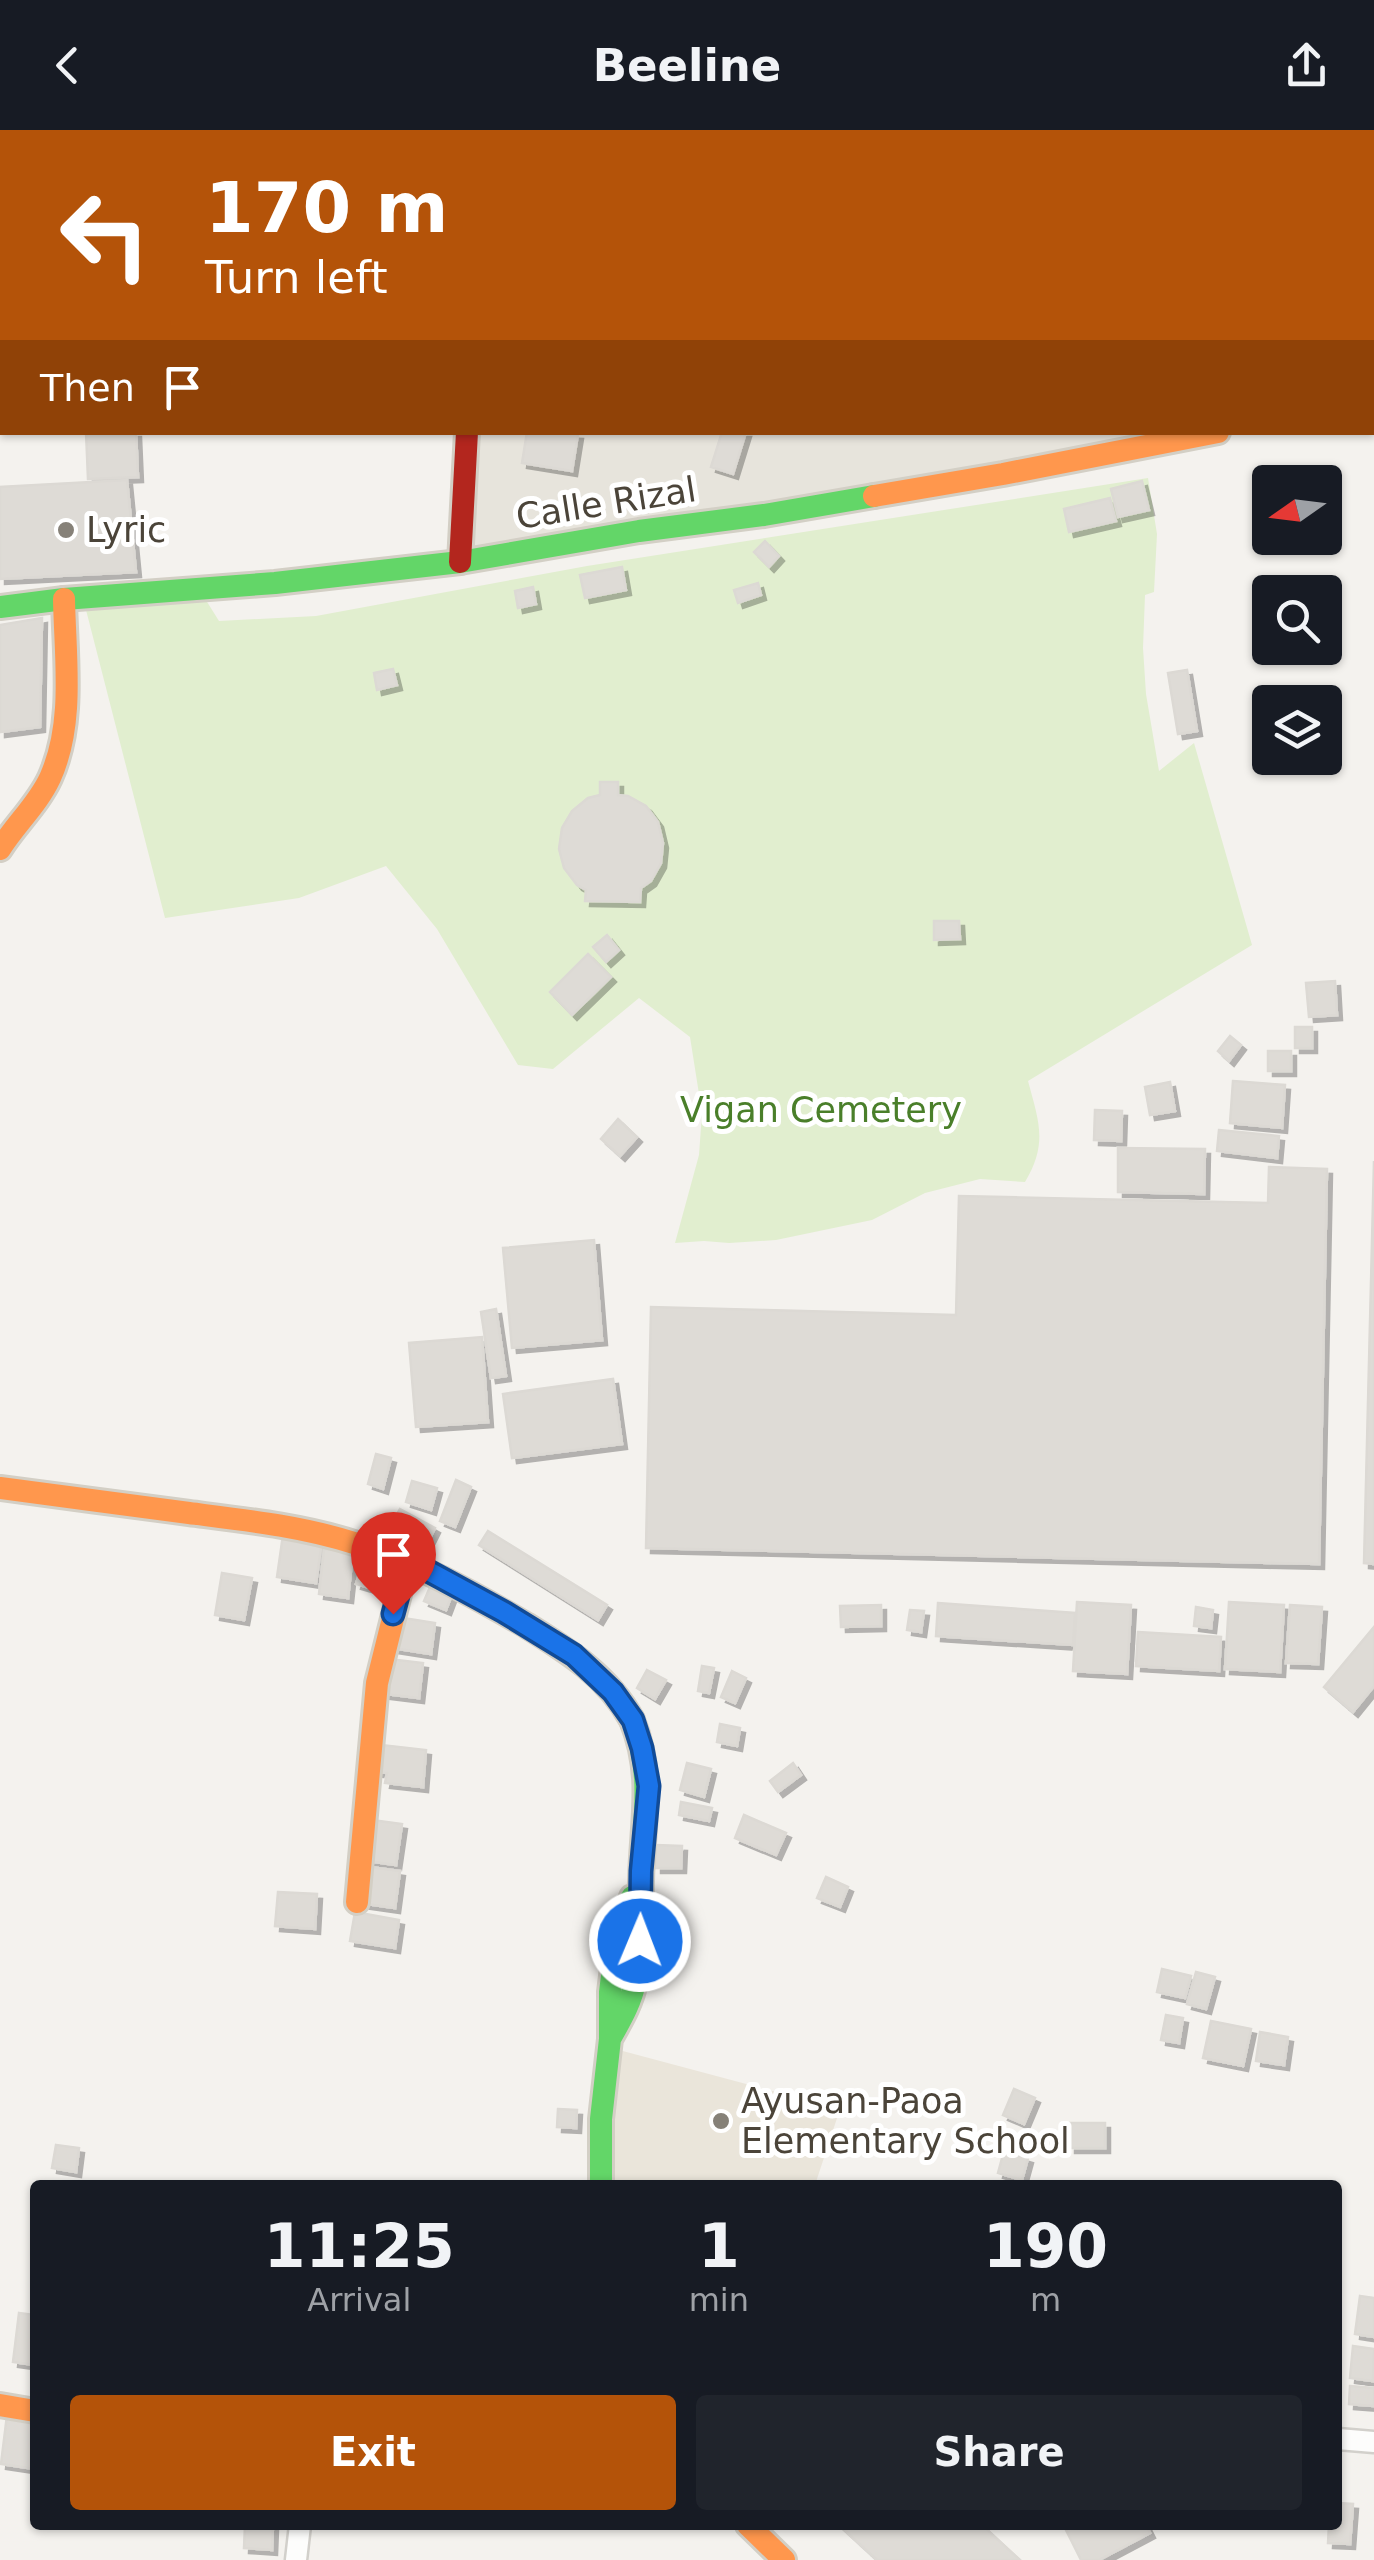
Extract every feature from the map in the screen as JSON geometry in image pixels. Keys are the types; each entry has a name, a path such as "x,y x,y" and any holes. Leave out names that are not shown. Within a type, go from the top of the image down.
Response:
{"street":[{"path":"460,562 468,435"},
{"name":"Calle Rizal","path":"0,607 460,562 639,530 764,515 948,484 1202,435"},
{"path":"0,849 49,782 60,754 65,722 64,599"},
{"path":"0,1488 256,1522 349,1542 421,1567 504,1612 574,1655 613,1692 633,1720 649,1786 641,1871 610,2038 601,2119 601,2180"},
{"path":"356,1902 377,1683 407,1562"},
{"path":"0,2405 30,2410"},
{"path":"1342,2439 1374,2442"},
{"path":"296,2560 299,2530"},
{"path":"753,2530 784,2560"}],"shaded area":[{"path":"467,435 1206,435 460,562"},
{"name":"Ayusan-Paoa Elementary School","path":"619,2050 840,2109 817,2180 606,2180"}],"green space":[{"name":"Vigan Cemetery","path":"1148,478 1157,534 1154,592 1145,595 1143,648 1159,771 1194,743 1252,945 1028,1081 1039,1144 1025,1182 980,1179 925,1193 872,1220 776,1240 675,1243 699,1155 702,1113 690,1037 639,998 553,1069 518,1065 437,929 386,866 299,898 165,918 85,606 204,597 219,621 316,616 587,566"}],"building":[{"path":"86,435 136,435 138,477 88,479"},
{"path":"527,435 578,435 572,471 522,463"},
{"path":"721,435 745,435 733,474 711,467"},
{"name":"Lyric","path":"127,480 136,572 0,579 0,487"},
{"path":"1142,481 1149,510 1118,517 1111,489"},
{"path":"1110,498 1116,521 1069,532 1064,509"},
{"path":"765,541 779,556 769,567 754,552"},
{"path":"622,567 626,590 585,598 580,575"},
{"path":"758,583 761,595 738,603 734,590"},
{"path":"533,587 536,604 518,608 515,591"},
{"path":"42,618 40,727 0,732 0,625"},
{"path":"393,669 397,685 377,690 374,673"},
{"path":"1187,670 1197,731 1178,734 1168,673"},
{"path":"600,782 618,782 618,795 646,806 658,822 663,843 661,863 651,881 641,888 640,902 585,901 586,890 564,868 559,849 562,828 572,811 588,798 600,795"},
{"path":"934,921 959,921 960,939 934,940"},
{"path":"607,935 619,950 606,962 593,947"},
{"path":"588,954 611,977 572,1015 550,992"},
{"path":"1335,981 1337,1015 1309,1017 1306,983"},
{"path":"1295,1027 1312,1027 1312,1048 1295,1048"},
{"path":"1230,1036 1241,1045 1229,1061 1218,1051"},
{"path":"1268,1051 1291,1051 1291,1071 1268,1071"},
{"path":"1233,1081 1285,1085 1282,1128 1230,1123"},
{"path":"1170,1082 1175,1111 1150,1115 1145,1087"},
{"path":"1095,1110 1122,1111 1121,1141 1094,1140"},
{"path":"618,1119 637,1137 620,1156 601,1139"},
{"path":"1219,1130 1279,1136 1277,1158 1217,1151"},
{"path":"1118,1148 1205,1149 1204,1194 1118,1192"},
{"path":"1374,1161 1374,1564 1364,1563"},
{"path":"1269,1167 1327,1169 1319,1564 646,1548 651,1307 956,1315 959,1196 1268,1203"},
{"path":"594,1240 602,1340 512,1348 503,1248"},
{"path":"496,1309 506,1376 491,1378 481,1312"},
{"path":"482,1337 488,1422 416,1427 409,1343"},
{"path":"613,1379 622,1444 512,1458 503,1394"},
{"path":"376,1454 391,1458 383,1489 368,1484"},
{"path":"456,1480 471,1487 455,1527 440,1521"},
{"path":"412,1481 437,1488 431,1510 406,1502"},
{"path":"400,1509 435,1528 428,1542 392,1523"},
{"path":"488,1531 607,1605 598,1620 479,1545"},
{"path":"283,1535 322,1541 316,1583 277,1577"},
{"path":"324,1549 353,1552 348,1598 319,1594"},
{"path":"363,1562 387,1569 380,1591 356,1584"},
{"path":"222,1573 252,1578 244,1620 215,1615"},
{"path":"433,1580 454,1589 446,1610 424,1601"},
{"path":"1077,1602 1131,1605 1127,1674 1073,1671"},
{"path":"1229,1602 1284,1605 1280,1672 1225,1669"},
{"path":"938,1603 1075,1613 1073,1645 936,1636"},
{"path":"881,1605 881,1626 841,1627 840,1606"},
{"path":"1290,1605 1322,1607 1318,1664 1286,1663"},
{"path":"1196,1607 1213,1610 1211,1628 1194,1626"},
{"path":"910,1610 924,1611 921,1632 907,1630"},
{"path":"397,1617 435,1623 431,1654 392,1648"},
{"path":"1374,1627 1374,1686 1353,1712 1324,1687"},
{"path":"1138,1632 1221,1637 1219,1671 1136,1666"},
{"path":"389,1659 423,1663 419,1698 385,1694"},
{"path":"702,1666 714,1668 709,1693 698,1691"},
{"path":"647,1670 666,1680 655,1699 637,1688"},
{"path":"732,1671 746,1678 735,1703 721,1697"},
{"path":"720,1724 740,1728 737,1746 717,1742"},
{"path":"381,1745 426,1750 423,1787 385,1783 387,1773 378,1772"},
{"path":"687,1763 711,1769 704,1797 680,1790"},
{"path":"793,1763 801,1775 778,1792 770,1781"},
{"path":"681,1802 712,1808 709,1821 679,1815"},
{"path":"744,1815 786,1833 776,1855 735,1838"},
{"path":"372,1820 402,1824 396,1865 367,1861"},
{"path":"656,1845 682,1846 681,1868 656,1868"},
{"path":"363,1866 400,1871 395,1908 359,1903"},
{"path":"826,1877 848,1887 840,1907 817,1898"},
{"path":"278,1892 317,1894 315,1929 275,1926"},
{"path":"355,1912 399,1920 395,1948 350,1941"},
{"path":"1162,1969 1191,1976 1185,1998 1157,1992"},
{"path":"1196,1972 1215,1977 1206,2009 1187,2004"},
{"path":"1166,2015 1183,2018 1179,2043 1161,2040"},
{"path":"1211,2021 1251,2029 1243,2066 1203,2058"},
{"path":"1260,2032 1288,2037 1284,2065 1256,2061"},
{"path":"1014,2089 1035,2098 1024,2124 1003,2115"},
{"path":"558,2109 577,2110 576,2128 557,2127"},
{"path":"1070,2123 1105,2123 1105,2148 1070,2148"},
{"path":"56,2145 79,2148 76,2172 52,2168"},
{"path":"1004,2151 1028,2158 1022,2180 998,2173"},
{"path":"1360,2296 1374,2298 1374,2337 1355,2334"},
{"path":"19,2313 30,2314 30,2364 13,2362"},
{"path":"1353,2346 1374,2349 1373,2381 1350,2378"},
{"path":"1350,2386 1374,2388 1374,2406 1349,2404"},
{"path":"7,2415 30,2417 30,2468 1,2464"},
{"path":"1342,2503 1353,2504 1350,2544 1328,2543 1329,2530 1342,2530"},
{"path":"245,2530 273,2530 272,2550 244,2548"},
{"path":"844,2530 987,2530 1020,2560 877,2560"},
{"path":"1066,2530 1150,2533 1099,2560 1081,2560"}],"traffic: fast":[{"path":"0,607 460,562 874,496"},
{"path":"610,2039 631,1997 640,1945 646,1800 643,1761 632,1720"},
{"path":"601,2180 610,1992 617,1936 632,1897"}],"traffic: slow":[{"path":"874,496 1203,435"},
{"path":"0,849 45,788 58,757 67,690 64,599"},
{"path":"0,1488 272,1524 377,1551 463,1590 557,1645 599,1677 632,1720"},
{"path":"357,1902 377,1683 407,1562"},
{"path":"0,2405 30,2410"},
{"path":"753,2530 784,2560"}],"traffic: jam":[{"path":"460,562 467,435"}],"place":[{"name":"Lyric","path":"66,530"},
{"name":"Ayusan-Paoa Elementary School","path":"721,2121"}],"route":[{"path":"393,1614 407,1562 504,1612 574,1655 613,1692 633,1720 649,1786 641,1871 640,1941"}]}
